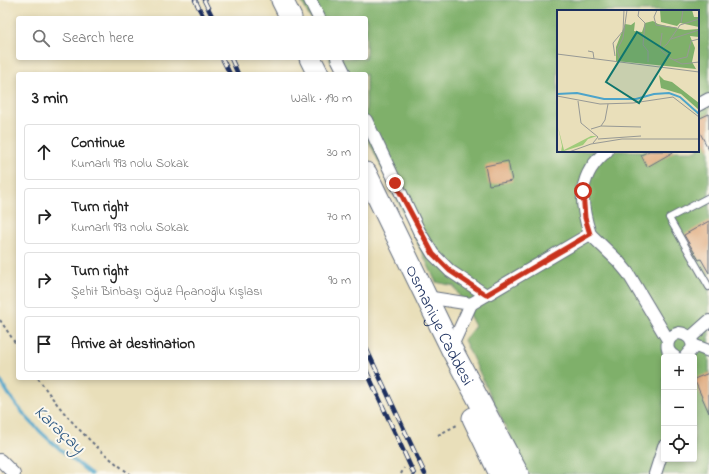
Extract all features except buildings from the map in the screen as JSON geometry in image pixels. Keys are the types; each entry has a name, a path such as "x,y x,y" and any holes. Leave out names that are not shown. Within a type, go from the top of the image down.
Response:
{"highway":[{"path":"271,0 278,16"},
{"path":"282,0 290,16"},
{"path":"300,60 305,72"},
{"path":"311,60 317,72"},
{"name":"Osmaniye Caddesi","path":"368,177 451,348 518,474"},
{"path":"368,202 500,474"}],"street":[{"path":"310,0 318,16"},
{"path":"338,60 344,72"},
{"path":"699,104 709,99"},
{"path":"368,124 395,183 433,254 450,271 486,295"},
{"path":"606,152 590,167 583,191 585,218 590,234 618,261 628,273 668,340 668,348 673,354"},
{"path":"451,348 471,304 590,234"},
{"path":"426,297 471,304"},
{"path":"689,354 692,342 709,321"},
{"path":"668,340 671,336 679,332 687,335 692,342 709,351"},
{"path":"656,474 661,456"},
{"path":"0,460 14,474"}],"lane":[{"path":"709,197 669,218 709,288"}],"path":[{"path":"0,320 16,344"},
{"path":"40,380 78,429 97,448 130,474"},
{"path":"438,435 459,423 462,430"},
{"path":"401,474 404,468"}],"green space":[{"path":"301,0 709,0 709,474 528,474 464,340 475,326 454,286 436,282 368,139 368,72 336,72 330,60 368,60 368,16 309,16"}],"waterway":[{"name":"Karaçay","path":"0,380 18,408 40,432 91,474"}],"railway":[{"path":"195,0 203,16"},
{"path":"204,0 212,16"},
{"path":"223,60 229,72"},
{"path":"232,60 237,72"},
{"path":"368,352 425,474"},
{"path":"368,374 414,474"}],"route":[{"path":"395,183 419,231 433,254 450,271 486,295 590,234 585,218 583,191"}]}
